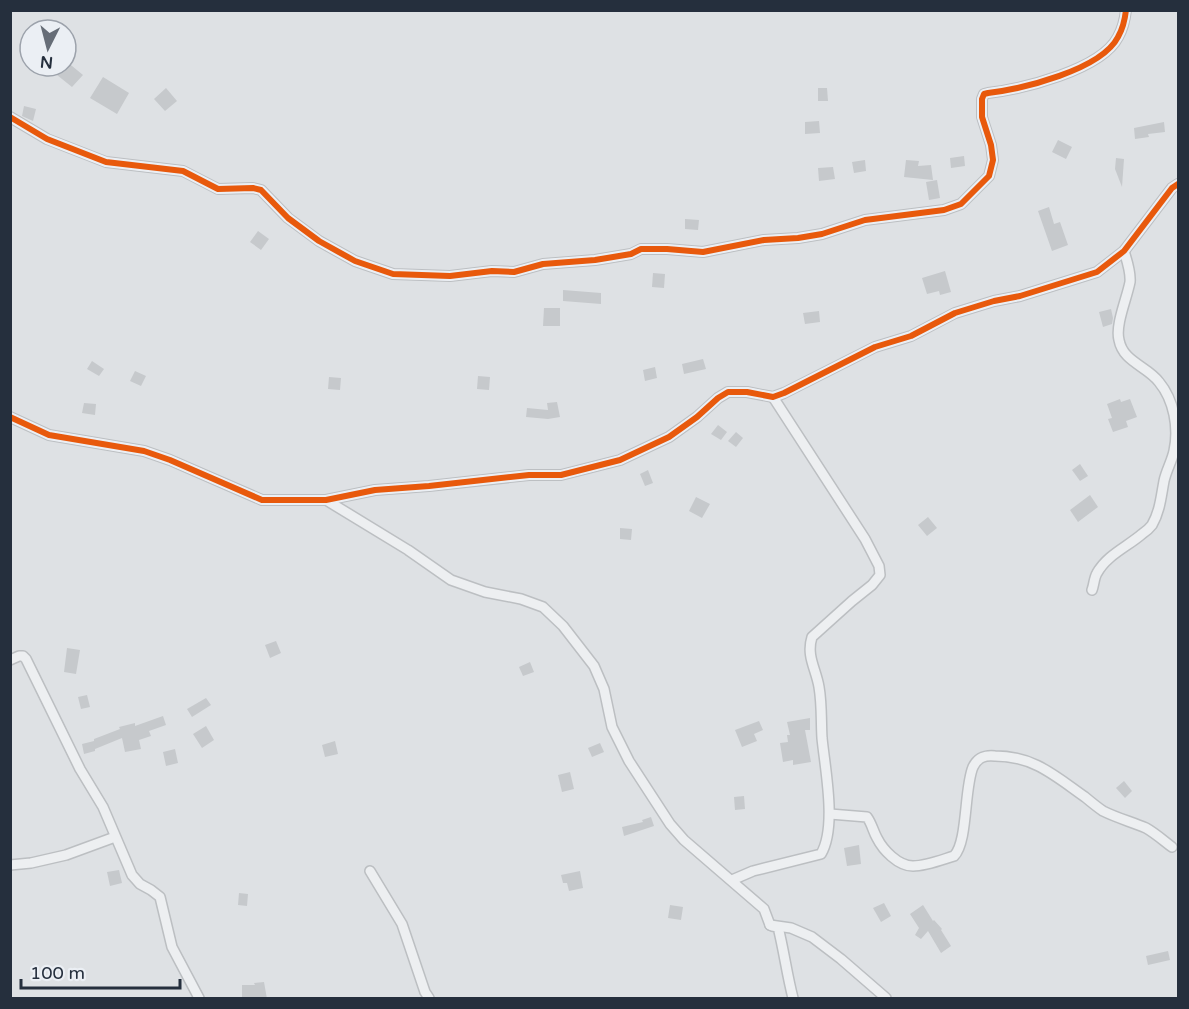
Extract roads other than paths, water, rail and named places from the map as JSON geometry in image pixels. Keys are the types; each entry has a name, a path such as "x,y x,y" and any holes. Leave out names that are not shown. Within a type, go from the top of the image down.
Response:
{"street":[{"path":"10,117 47,139 106,162 183,171 218,189 253,188 261,190 288,218 318,241 355,261 393,273 450,276 492,271 514,272 543,264 632,255 641,249 703,252 764,240 806,237 865,220 944,210 961,204 989,176 993,160 992,146 982,117 984,94 1040,83 1080,67 1105,52 1118,39 1126,10"},
{"path":"10,417 49,435 144,451 262,500 326,500 375,490 561,475 620,460 669,437 728,392 747,392 772,397 875,347 910,336 955,313 1097,272 1124,251 1173,188 1179,184"},
{"path":"1092,590 1096,574 1104,564 1151,526 1160,506 1164,480 1174,450 1176,425 1169,397 1158,380 1123,351 1118,339 1130,280 1124,251"},
{"path":"732,880 753,871 821,854 825,848 830,814 819,686 809,645 812,637 872,585 880,575 879,566 865,539 772,397"},
{"path":"326,500 408,550 451,580 485,592 521,598 543,607 563,626 594,666 604,689 612,727 629,761 670,824 684,840 764,909 770,926"},
{"path":"10,660 19,656 26,659 80,769 103,807 132,875 140,884 160,897 172,947 199,999"},
{"path":"830,814 867,817 876,837 890,855 903,864 911,866 954,856 958,852 961,841 973,767 978,759 985,756 1014,757 1038,764 1103,811 1149,830 1172,847"},
{"path":"10,865 66,855 115,837"},
{"path":"370,871 402,924 429,999"},
{"path":"770,926 778,927 793,999"},
{"path":"770,926 791,928 812,937 886,999"}]}
